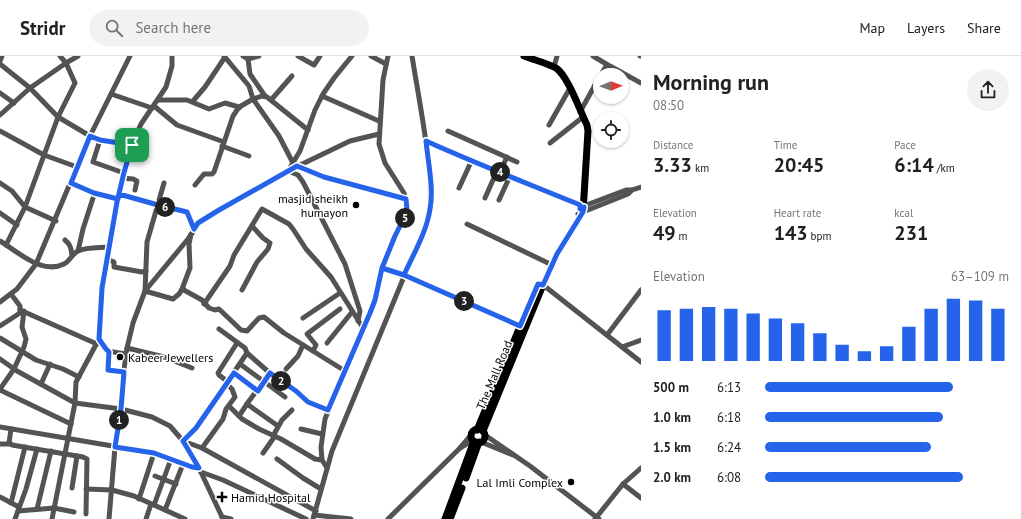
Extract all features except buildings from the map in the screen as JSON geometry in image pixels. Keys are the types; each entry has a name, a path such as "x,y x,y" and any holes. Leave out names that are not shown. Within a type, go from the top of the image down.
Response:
{"main road":[{"path":"524,56 554,67"},
{"name":"The Mall Road","path":"450,519 478,437 520,326 581,209 588,131 587,125 570,88 563,76 554,67"},
{"name":"The Mall Road","path":"445,519 548,264 581,209"}],"street":[{"path":"2,56 0,62 30,88 58,117 90,136 100,140 132,145"},
{"path":"60,56 66,63 75,83 58,117 17,225 2,243 36,264 54,267 66,263 78,251 109,247"},
{"path":"0,115 30,88 78,56"},
{"path":"0,302 11,294 30,274 36,264 56,221 90,136 130,56"},
{"path":"52,519 74,403 75,388 79,377 98,341 102,288 118,196 123,176 132,145 141,124 166,87 172,66 172,56"},
{"path":"259,56 246,58 250,74 265,96 308,130"},
{"path":"298,56 314,65 320,56"},
{"path":"295,165 314,110 334,78 352,56"},
{"path":"371,56 386,64"},
{"path":"327,468 322,460 321,447 322,434 328,410 375,300 382,268 407,210 404,193 389,170 382,156 379,144 380,121 388,56"},
{"path":"314,515 332,451 404,275 428,221 431,194 426,141 412,56"},
{"path":"554,67 557,56"},
{"path":"593,56 641,83"},
{"path":"193,101 205,87 224,57 249,86 253,99 279,136 295,165 324,177 406,199"},
{"path":"271,100 292,76"},
{"path":"549,125 570,88"},
{"path":"550,143 581,114 593,90"},
{"path":"0,92 14,103"},
{"path":"111,94 153,107 177,125 249,156"},
{"path":"195,185 204,174 213,173 233,116 239,108 253,99 265,96"},
{"path":"322,96 380,121"},
{"path":"158,100 193,101 209,109 225,103 239,108"},
{"path":"0,131 44,155 77,167"},
{"path":"448,131 517,162"},
{"path":"145,291 198,223 288,171 295,165 350,141 379,134"},
{"path":"100,140 93,162 137,181 135,190"},
{"path":"426,141 471,162 510,176 581,209 626,190 641,187"},
{"path":"485,198 498,171 507,157"},
{"path":"459,188 471,162"},
{"path":"288,171 298,175 303,182 345,264 360,311 358,321"},
{"path":"499,200 510,176"},
{"path":"71,183 94,193 118,196 187,212 192,231 189,244 190,268 183,288 179,294 173,298 145,291"},
{"path":"109,519 115,447 121,409 127,351 133,324 145,291 147,242 164,183"},
{"path":"0,184 12,191 25,207 56,221"},
{"path":"78,251 94,193"},
{"path":"204,304 230,266 234,255 262,208 289,224 306,248 331,277 363,328"},
{"path":"0,213 17,225"},
{"path":"466,224 548,264"},
{"path":"242,290 270,244 252,226"},
{"path":"65,240 71,248 72,256"},
{"path":"107,259 114,262 114,267 142,272 146,271"},
{"path":"382,268 404,275 520,326"},
{"path":"541,284 641,362"},
{"path":"183,288 182,289 202,300 209,308 215,310 219,309 241,330 247,331 259,318 264,317 303,345 345,371"},
{"path":"607,335 641,290"},
{"path":"303,318 340,293"},
{"path":"11,294 22,310 22,330 26,341 14,369 0,390 70,424"},
{"path":"313,351 316,345 307,334 340,309"},
{"path":"22,310 98,341 109,352 127,351 164,357 192,368"},
{"path":"0,326 18,315 22,310"},
{"path":"327,343 352,312"},
{"path":"219,329 247,350 247,353 270,373 296,391 308,402 328,410"},
{"path":"0,338 36,360 50,364 79,377"},
{"path":"622,347 641,340"},
{"path":"202,448 223,419 235,395 228,383 218,373 237,343"},
{"path":"286,369 298,356 303,345"},
{"path":"109,352 108,370 124,372"},
{"path":"183,441 196,428 247,353"},
{"path":"0,360 74,403 121,409 163,421 170,426 183,441 200,470 222,518 231,519"},
{"path":"41,384 50,364"},
{"path":"240,364 285,397"},
{"path":"234,373 258,391"},
{"path":"239,416 270,373"},
{"path":"247,404 278,426"},
{"path":"229,406 239,416 259,429 291,444 315,459 322,460"},
{"path":"262,453 274,436 278,426 292,410"},
{"path":"0,427 154,453 200,470 306,519"},
{"path":"11,429 9,440 11,444"},
{"path":"301,429 322,434"},
{"path":"388,519 460,448 478,437 530,466 597,518 623,484 641,468"},
{"path":"183,441 202,448 314,515 351,519"},
{"path":"0,444 11,444 25,448 64,453 87,458 86,514"},
{"path":"11,503 25,448"},
{"path":"15,519 26,489 37,449"},
{"path":"37,509 51,451"},
{"path":"139,499 154,453"},
{"path":"72,488 77,456"},
{"path":"146,519 164,479 171,459"},
{"path":"277,459 303,478 322,489"},
{"path":"165,510 183,464"},
{"path":"155,476 176,484"},
{"path":"623,484 641,498"},
{"path":"86,489 112,490 139,499 183,519"},
{"path":"0,497 18,509 54,508 74,512"}],"place":[{"name":"masjid sheikh humayon","path":"356,205"},
{"name":"Kabeer Jewellers","path":"120,357"},
{"name":"Lal Imli Complex","path":"571,482"},
{"name":"Hamid Hospital","path":"222,497"}],"route":[{"path":"132,145 100,140 90,136 71,183 94,193 118,199 119,194 187,212 194,229 198,223 219,210 297,166 324,177 370,188 406,199 407,210 382,268 404,275 428,221 431,194 426,141 471,162 500,172 580,205 580,209 584,207 583,212 557,254 543,285 538,284 520,326 404,275 382,268 375,300 328,410 308,402 296,391 270,373 258,391 234,373 228,384 196,428 183,441 199,468 192,467 154,453 115,447 121,409 124,372 108,370 107,366 109,352 99,339 102,288 117,202 118,199 119,194 124,173 132,145"}]}
